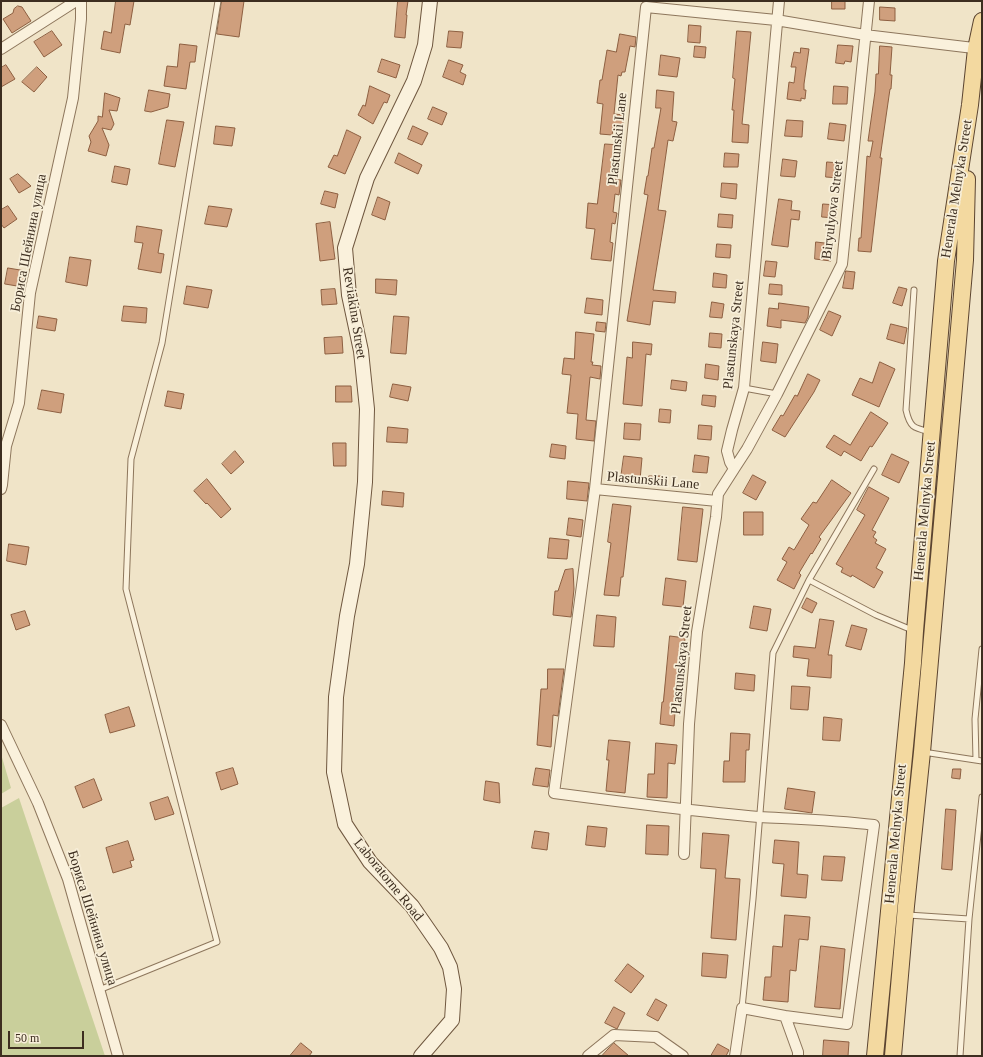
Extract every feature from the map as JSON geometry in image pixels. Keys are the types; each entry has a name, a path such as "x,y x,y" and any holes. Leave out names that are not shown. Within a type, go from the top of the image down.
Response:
{"main road":[{"name":"Reviakina Street","path":"347,616 357,564 366,482 367,409 361,351 349,295 345,248 367,178 414,81 425,45 430,1"},
{"path":"970,105 982,21"},
{"name":"Henerala Melnyka Street","path":"875,1056 913,663 946,261 970,105"},
{"name":"Henerala Melnyka Street","path":"893,1056 905,914 922,752 965,260 970,105"},
{"name":"Laboratorne Road","path":"347,616 336,696 334,772 345,824 370,862 412,906 441,948 450,967 454,988 452,1020 421,1056"},
{"path":"904,750 922,752"}],"street":[{"path":"1,49 76,1"},
{"name":"Бориса Шейнина улица","path":"1,489 6,446 19,403 30,293 73,98 81,19 81,1"},
{"name":"Plastunskaya Street","path":"684,854 689,724 697,632 716,517 718,494 734,469 727,451 744,388 776,20 779,1"},
{"name":"Biryulyova Street","path":"734,469 778,394 842,264 869,1"},
{"name":"Plastunskii Lane","path":"717,501 595,489 646,7 776,20 865,35 979,49"},
{"path":"595,489 554,793 686,810 760,817 874,824 846,1024 786,1016 742,1008 734,1056"},
{"name":"Бориса Шейнина улица","path":"1,725 38,803 68,879 118,1056"},
{"path":"786,1016 798,1056"},
{"path":"588,1056 614,1035 656,1037 683,1056"}],"lane":[{"path":"99,990 217,942 126,588 131,459 162,343 218,1"},
{"path":"914,290 906,410 909,422 915,428 932,432"},
{"path":"744,388 778,394"},
{"path":"742,1008 760,817 773,654 809,580 874,469"},
{"path":"809,580 876,615 915,631"},
{"path":"976,760 975,720 982,649"},
{"path":"922,752 982,761"},
{"path":"960,1056 968,919 982,797"},
{"path":"905,914 968,919"}],"green space":[{"path":"1,754 11,788 1,794"},
{"path":"19,798 105,1056 1,1056 1,808"}],"building":[{"path":"116,1 134,1 130,25 125,24 120,53 101,49 104,31 111,33"},
{"path":"222,1 244,1 239,37 217,34"},
{"path":"398,1 408,1 405,38 395,37"},
{"path":"832,1 845,1 845,9 832,9"},
{"path":"18,6 22,7 31,21 12,33 3,19 13,13 14,9"},
{"path":"880,7 895,8 895,21 880,20"},
{"path":"689,25 701,26 700,43 688,42"},
{"path":"52,31 62,45 44,57 34,42"},
{"path":"449,31 463,32 461,48 447,47"},
{"path":"737,31 751,32 742,124 749,125 748,143 732,142 734,110 732,110 735,79 733,78"},
{"path":"620,34 636,37 635,47 630,46 625,72 622,72 621,76 618,75 614,114 624,115 622,130 613,129 612,135 600,134 603,104 597,103 600,80 602,80 607,50 616,52"},
{"path":"180,44 197,46 195,62 190,62 186,89 164,86 167,66 177,67"},
{"path":"838,45 853,46 851,62 845,61 844,64 836,63"},
{"path":"695,46 706,47 705,58 694,57"},
{"path":"880,46 892,47 890,75 892,75 880,158 882,158 871,252 858,251 859,238 861,238 867,156 870,157 873,141 868,141 876,74 878,74"},
{"path":"801,48 809,49 804,84 804,90 806,90 805,99 801,98 801,101 787,99 789,82 794,83 796,67 791,67 794,52 800,53"},
{"path":"661,55 680,58 677,77 659,75"},
{"path":"382,59 400,65 396,78 378,72"},
{"path":"449,60 463,65 460,72 466,75 463,85 443,77"},
{"path":"6,65 15,79 1,87 1,68"},
{"path":"37,67 47,77 34,92 22,82"},
{"path":"370,86 390,95 387,103 384,102 373,124 358,115 363,105 365,106"},
{"path":"834,86 848,87 847,104 833,104"},
{"path":"149,90 170,94 168,107 151,112 145,111"},
{"path":"657,90 674,92 672,121 677,122 673,141 668,140 658,210 666,211 653,290 676,292 675,303 653,301 650,325 627,321 648,195 644,194 661,108 656,108"},
{"path":"105,93 120,98 117,111 109,110 114,124 111,130 102,128 109,145 106,156 88,151 91,142 89,136 98,121 98,116 102,117"},
{"path":"433,107 447,113 442,125 428,119"},
{"path":"167,120 184,122 175,167 159,164"},
{"path":"787,120 803,121 802,137 785,136"},
{"path":"830,123 846,125 844,141 828,139"},
{"path":"216,126 235,128 232,146 214,144"},
{"path":"413,126 428,133 422,145 408,139"},
{"path":"347,130 361,137 345,174 328,167 334,155 337,156"},
{"path":"605,144 620,145 618,161 614,160 612,179 621,180 619,195 615,194 613,212 617,213 615,224 612,223 610,242 613,243 611,261 591,259 595,229 586,228 588,203 597,204"},
{"path":"399,153 422,165 418,174 395,163"},
{"path":"725,153 739,154 738,167 724,167"},
{"path":"783,159 797,161 795,177 781,176"},
{"path":"827,162 840,163 839,178 826,177"},
{"path":"115,166 130,169 127,185 112,182"},
{"path":"18,174 31,186 19,193 10,179"},
{"path":"722,183 737,184 736,199 721,197"},
{"path":"325,191 338,194 335,208 321,204"},
{"path":"378,197 390,202 385,220 372,215"},
{"path":"779,199 792,201 791,210 800,211 799,220 791,219 788,247 772,245"},
{"path":"823,204 837,205 835,218 822,217"},
{"path":"8,206 17,219 4,228 1,224 1,210"},
{"path":"209,206 232,209 227,227 205,224"},
{"path":"719,214 733,215 732,228 718,227"},
{"path":"330,222 335,259 320,261 316,224"},
{"path":"137,226 162,230 158,253 164,254 161,273 138,269 143,243 135,242"},
{"path":"816,242 833,244 831,261 815,259"},
{"path":"717,244 731,245 730,258 716,257"},
{"path":"70,257 91,260 87,286 66,282"},
{"path":"766,261 777,262 775,277 764,276"},
{"path":"8,268 26,271 23,287 5,284"},
{"path":"846,271 855,272 853,289 843,288"},
{"path":"714,273 727,275 726,288 713,287"},
{"path":"376,279 397,280 396,295 376,293"},
{"path":"770,284 782,285 782,295 769,294"},
{"path":"187,286 212,290 208,308 184,304"},
{"path":"899,287 907,289 902,306 893,303"},
{"path":"335,289 337,304 322,305 321,290"},
{"path":"587,298 603,300 602,315 585,313"},
{"path":"712,302 724,304 722,318 710,317"},
{"path":"779,303 809,307 808,317 805,323 781,320 781,328 767,326 769,308 778,309"},
{"path":"124,306 147,308 146,323 122,321"},
{"path":"829,311 841,316 832,336 820,330"},
{"path":"39,316 57,319 55,331 37,328"},
{"path":"394,316 409,317 406,354 391,353"},
{"path":"597,322 606,323 605,332 596,331"},
{"path":"891,324 907,328 904,344 887,339"},
{"path":"576,332 594,334 591,362 593,362 592,365 601,366 600,379 590,377 586,420 596,421 594,441 576,439 578,414 567,413 571,375 562,374 564,358 574,359"},
{"path":"710,333 722,334 721,348 709,347"},
{"path":"342,337 343,353 325,354 324,338"},
{"path":"633,342 652,344 651,355 646,354 642,406 623,404 627,357 632,358"},
{"path":"763,342 778,344 776,363 761,361"},
{"path":"880,362 895,369 879,407 852,395 860,378 872,383"},
{"path":"706,364 719,366 718,380 705,378"},
{"path":"808,374 820,380 785,437 772,430 781,415 783,416 795,395 797,396"},
{"path":"672,380 687,382 686,391 671,389"},
{"path":"393,384 411,387 408,401 390,397"},
{"path":"336,386 351,386 352,402 336,402"},
{"path":"42,390 64,394 61,413 38,409"},
{"path":"168,391 184,394 181,409 165,406"},
{"path":"703,395 716,396 715,407 702,405"},
{"path":"660,409 671,410 670,423 659,422"},
{"path":"871,412 888,423 872,447 870,446 861,461 844,451 841,456 826,447 834,435 850,445"},
{"path":"625,423 641,424 640,440 624,439"},
{"path":"699,425 712,426 711,440 698,439"},
{"path":"388,427 408,429 407,443 387,442"},
{"path":"333,443 346,443 346,466 334,466"},
{"path":"552,444 566,446 565,459 550,457"},
{"path":"235,451 244,462 231,474 222,464"},
{"path":"892,454 909,462 899,483 882,475"},
{"path":"695,455 709,457 707,473 693,472"},
{"path":"624,456 642,458 640,480 621,478"},
{"path":"753,475 766,482 756,500 743,493"},
{"path":"649,476 661,476 660,485 648,484"},
{"path":"207,479 231,509 221,518 194,491"},
{"path":"832,480 851,493 819,537 821,539 799,573 801,575 794,589 777,580 787,562 782,559 789,547 794,550 809,525 801,519 813,502 816,503"},
{"path":"568,481 589,483 587,501 567,499"},
{"path":"869,487 889,498 872,530 876,532 873,537 877,540 875,543 886,549 876,568 883,572 874,588 852,575 851,577 841,572 843,568 836,564 865,515 857,510"},
{"path":"383,491 404,493 403,507 382,505"},
{"path":"613,504 631,506 623,577 621,577 619,596 604,595 611,543 608,542"},
{"path":"683,507 703,509 697,562 678,560"},
{"path":"744,512 763,512 763,535 744,535"},
{"path":"569,518 583,520 581,537 567,535"},
{"path":"550,538 569,540 567,559 548,558"},
{"path":"9,544 29,547 26,565 7,561"},
{"path":"573,569 574,589 571,617 553,615 555,591 558,591 565,570"},
{"path":"666,578 686,581 683,607 663,605"},
{"path":"807,598 817,603 812,613 802,608"},
{"path":"754,606 771,609 767,631 750,628"},
{"path":"25,611 30,625 16,630 11,615"},
{"path":"597,615 616,617 614,647 594,646"},
{"path":"820,619 834,621 828,655 832,655 831,678 807,676 809,659 793,657 794,646 815,648"},
{"path":"852,625 867,629 861,650 846,646"},
{"path":"670,636 685,638 683,657 679,657 674,726 660,724"},
{"path":"548,669 564,669 558,716 553,715 551,747 537,745 541,689 547,689"},
{"path":"736,673 755,675 754,691 735,689"},
{"path":"792,686 810,687 808,710 791,709"},
{"path":"129,707 135,726 110,733 105,715"},
{"path":"824,717 842,719 840,741 823,740"},
{"path":"731,733 750,734 749,750 746,750 745,782 723,782 724,761 729,761"},
{"path":"609,740 630,742 625,793 606,791"},
{"path":"656,743 677,745 675,764 668,763 667,798 647,797 648,774 654,774"},
{"path":"233,768 238,784 221,790 216,773"},
{"path":"536,768 550,770 548,787 533,785"},
{"path":"953,769 961,769 960,779 952,778"},
{"path":"94,779 102,800 83,808 75,787"},
{"path":"486,781 499,783 500,803 484,800"},
{"path":"788,788 815,792 812,813 785,809"},
{"path":"168,797 174,814 155,820 150,803"},
{"path":"946,809 956,810 952,870 942,869"},
{"path":"647,825 669,826 668,855 646,854"},
{"path":"588,826 607,828 605,847 586,845"},
{"path":"535,831 549,833 547,850 532,848"},
{"path":"703,833 729,835 725,878 740,879 736,940 711,938 716,869 701,868"},
{"path":"775,840 799,842 797,874 808,875 806,898 781,896 784,864 773,863"},
{"path":"128,841 134,860 130,861 132,867 113,873 106,848"},
{"path":"824,856 845,857 842,881 822,880"},
{"path":"785,915 810,917 808,940 799,939 796,971 790,970 788,1002 763,1000 765,977 771,977 773,946 782,947"},
{"path":"821,946 845,949 840,1009 815,1007"},
{"path":"703,953 728,955 726,978 702,976"},
{"path":"628,964 644,976 631,993 615,981"},
{"path":"656,999 667,1005 658,1021 647,1015"},
{"path":"614,1007 625,1013 617,1029 605,1023"},
{"path":"824,1040 849,1042 848,1056 823,1056"},
{"path":"301,1043 312,1052 309,1056 290,1056"},
{"path":"614,1043 629,1056 602,1056"},
{"path":"718,1044 729,1050 726,1056 711,1056"}]}
